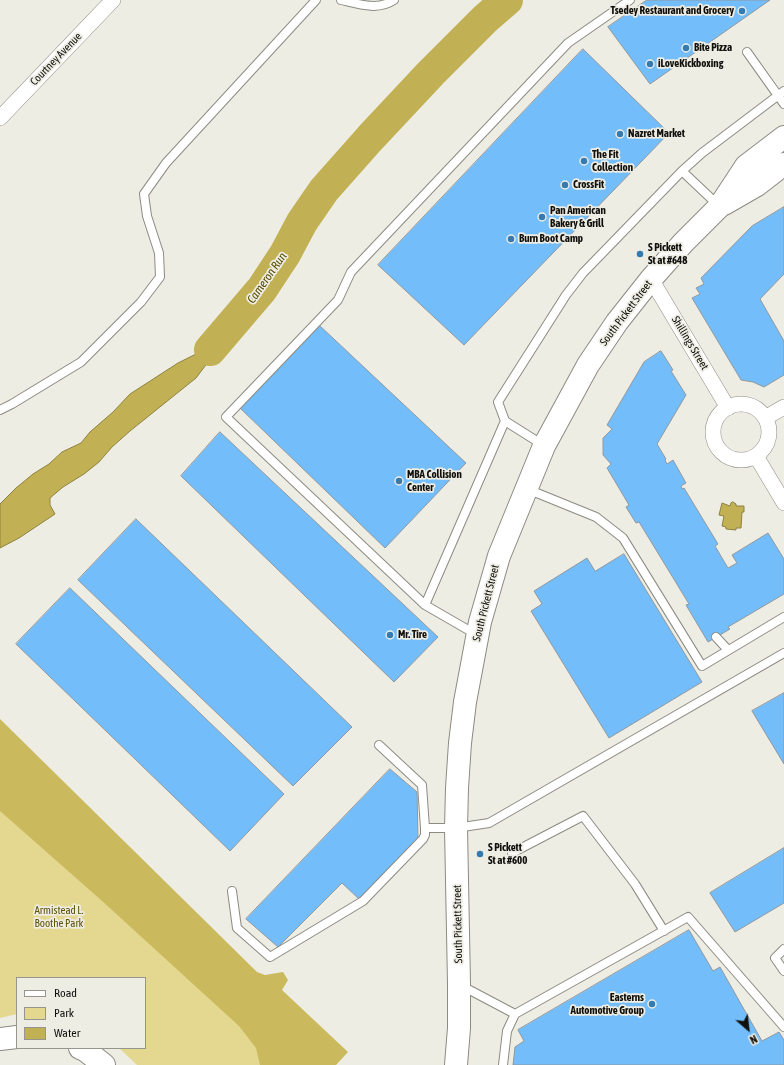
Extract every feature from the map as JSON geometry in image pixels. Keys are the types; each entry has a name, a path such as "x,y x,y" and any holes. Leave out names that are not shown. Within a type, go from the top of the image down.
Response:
{"main road":[{"name":"South Pickett Street","path":"456,1065 459,1028 456,828 458,781 465,702 477,635 498,556 544,446 588,365 617,322 651,279 683,243 719,207 746,166 784,136"},
{"name":"South Pickett Street","path":"719,207 757,185 784,164"},
{"path":"0,1039 16,1037"},
{"path":"82,1049 104,1065"}],"street":[{"name":"Courtney Avenue","path":"0,118 113,0"},
{"name":"Shillings Street","path":"651,279 728,408"},
{"path":"737,405 748,406 757,409 765,418 769,428 769,437 765,447 756,456 743,460 734,459 725,455 717,446 714,435 714,425 721,413 728,408 737,405"},
{"path":"765,418 784,407"},
{"path":"756,456 784,503"}],"lane":[{"path":"0,410 81,362 141,302 160,277 159,253 147,216 144,194 166,163 316,0"},
{"path":"341,0 369,7 389,3 394,0"},
{"path":"477,635 425,605 226,417 338,300 351,272 568,43 630,0"},
{"path":"747,52 781,93 784,104"},
{"path":"544,446 504,421 498,402 566,295 583,273 682,171 702,153 781,93"},
{"path":"682,171 719,207"},
{"path":"425,605 504,421"},
{"path":"526,489 596,517 623,538 702,666 784,617"},
{"path":"716,637 728,650"},
{"path":"425,828 456,828 489,823 784,653"},
{"path":"232,891 237,928 270,957 363,901 423,839 425,835 422,785 379,745"},
{"path":"512,853 583,816 635,884 664,930"},
{"path":"503,1065 507,1031 515,1014 688,917 784,1027"},
{"path":"784,949 774,958 784,971"},
{"path":"459,984 515,1014"}],"green space":[{"name":"Armistead L. Boothe Park","path":"0,781 307,1065 137,1065 120,1049 146,1049 146,977 16,977 16,1014 0,1018"}],"shaded area":[{"path":"0,719 257,972 265,975 283,972 288,980 282,990 348,1052 336,1065 260,1065 256,1048 239,1026 101,900 0,811"}],"water":[{"path":"237,317 224,341 196,378 130,431 112,447 99,462 50,498 50,505 55,514 19,538 0,548 0,504 16,488 33,474 49,464 62,452 81,443 90,432 113,412 130,394 206,347 216,334"},
{"path":"733,502 736,506 744,506 741,528 736,528 736,530 726,529 726,527 722,526 724,516 719,515 722,503 730,506"}],"building":[{"path":"647,0 770,0 650,84 608,27"},
{"path":"583,49 669,133 464,345 378,265"},
{"path":"784,207 784,274 760,299 784,341 784,375 764,387 753,382 741,380 692,298 700,294 696,288 704,284 701,278 752,226"},
{"path":"319,325 466,463 385,548 240,408"},
{"path":"661,351 686,395 657,444 666,459 667,464 673,460 686,483 681,486 682,489 684,488 718,544 715,546 728,568 737,563 732,555 768,533 784,559 784,594 728,627 730,629 708,642 686,605 689,604 639,522 636,523 626,507 629,505 607,468 611,464 603,455 603,438 612,429 607,425 644,362"},
{"path":"220,432 438,637 394,682 181,476"},
{"path":"136,519 352,727 293,786 78,580"},
{"path":"624,554 702,682 609,738 531,611 542,604 534,591 587,558 595,571"},
{"path":"70,588 284,794 230,851 16,644"},
{"path":"784,693 784,764 752,711"},
{"path":"390,769 417,792 418,839 359,899 342,883 278,947 246,919"},
{"path":"784,848 784,903 735,932 710,893"},
{"name":"Easterns Automotive Group","path":"689,930 713,971 720,967 762,1041 779,1032 784,1040 784,1065 513,1065 515,1047 524,1041 518,1030"}],"waterway":[{"name":"Cameron Run","path":"210,350 262,289 285,254 302,222 324,190 431,73 485,19 507,0"}],"place":[{"name":"Tsedey Restaurant and Grocery","path":"742,11"},
{"name":"Bite Pizza","path":"686,48"},
{"name":"iLoveKickboxing","path":"650,64"},
{"name":"Nazret Market","path":"620,134"},
{"name":"The Fit Collection","path":"584,161"},
{"name":"CrossFit","path":"565,185"},
{"name":"Pan American Bakery & Grill","path":"542,217"},
{"name":"Burn Boot Camp","path":"511,239"},
{"name":"S Pickett St at #648","path":"640,254"},
{"name":"MBA Collision Center","path":"399,481"},
{"name":"Mr. Tire","path":"390,635"},
{"name":"S Pickett St at #600","path":"480,854"},
{"name":"Easterns Automotive Group","path":"652,1004"}]}
